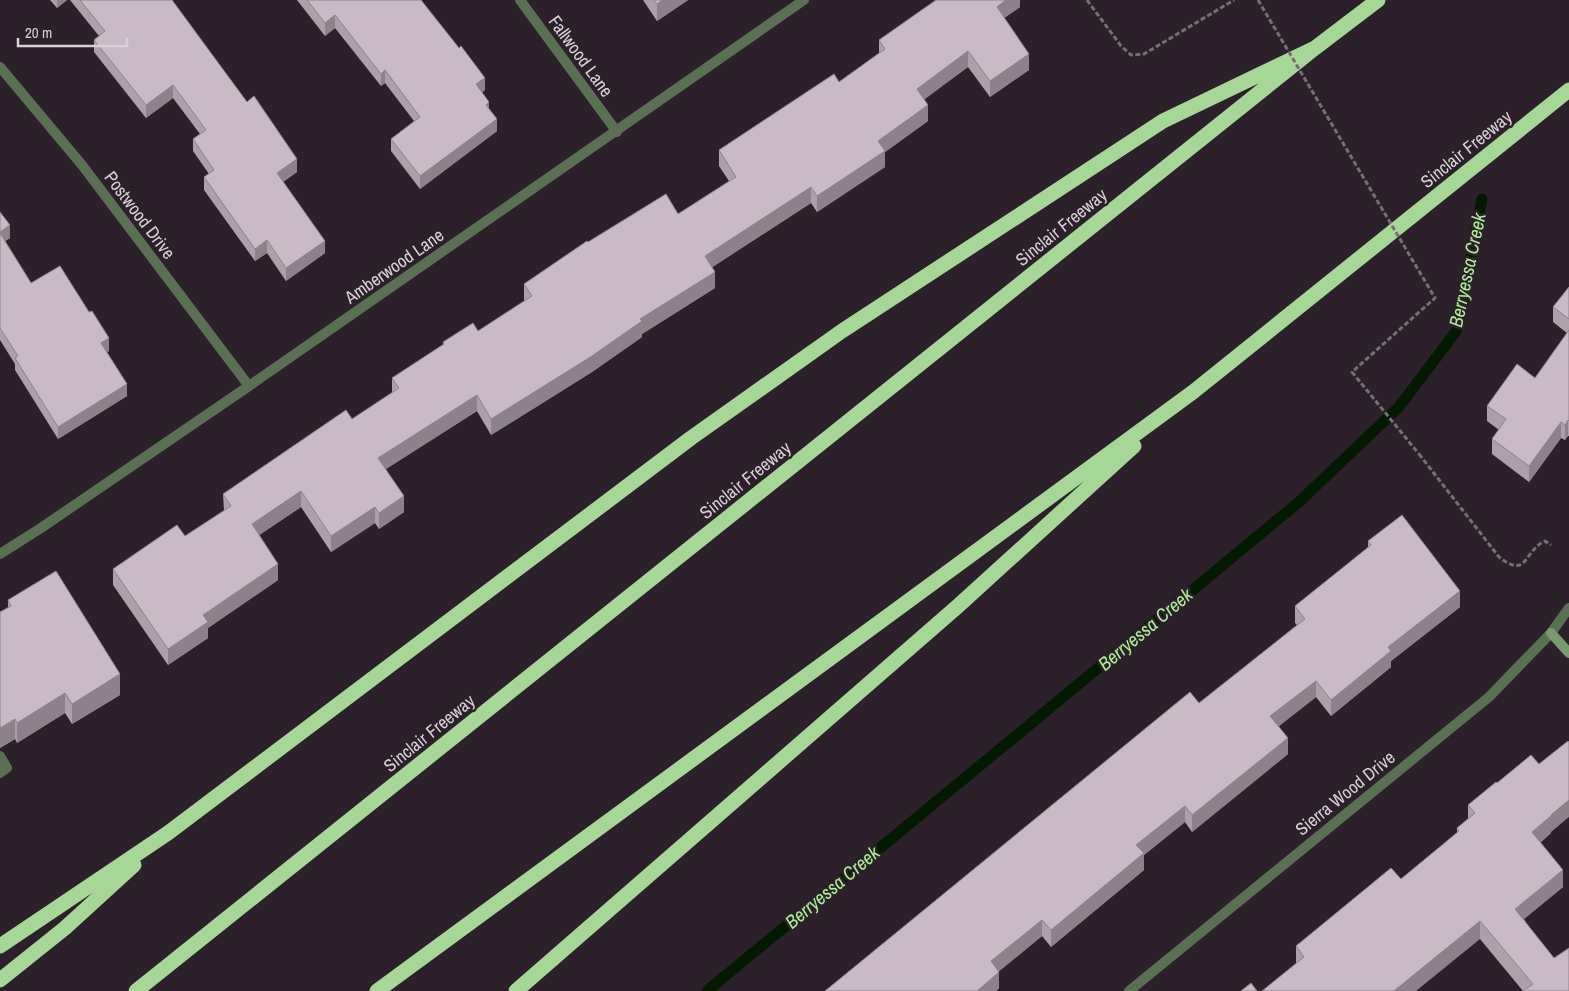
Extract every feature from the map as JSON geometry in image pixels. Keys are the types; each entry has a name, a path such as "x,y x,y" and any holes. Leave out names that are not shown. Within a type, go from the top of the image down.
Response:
{"highway":[{"name":"Sinclair Freeway","path":"136,991 1315,48 1378,0"},
{"path":"0,946 168,833 690,438 842,331 1163,121 1315,48"},
{"name":"Sinclair Freeway","path":"377,991 1193,392 1569,90"},
{"path":"516,991 958,606 1193,392"},
{"path":"0,980 65,928 168,833"}],"street":[{"name":"Fallwood Lane","path":"520,0 617,132"},
{"name":"Amberwood Lane","path":"0,554 49,523 249,386 617,132 804,0"},
{"name":"Postwood Drive","path":"0,67 82,165 249,386"},
{"name":"Sierra Wood Drive","path":"1130,991 1489,697 1551,633 1569,608"},
{"path":"1551,633 1569,653"},
{"path":"0,756 7,768 0,773"}],"path":[{"path":"1087,0 1121,46 1131,55 1144,54 1234,0"},
{"path":"1258,0 1435,298 1352,372 1419,454 1498,557 1509,565 1518,566 1526,560 1534,548 1541,542 1544,541 1551,545"}],"building":[{"path":"80,0 172,0 247,102 254,96 297,159 277,173 325,241 286,268 267,240 255,249 204,177 214,170 193,139 206,130 173,85 146,105 94,40 105,31"},
{"path":"307,0 421,0 459,48 461,46 485,78 476,84 489,102 486,105 497,119 420,176 391,139 420,117 385,70 381,74 335,15 325,23"},
{"path":"654,0 662,0 657,4"},
{"path":"936,0 1006,0 997,7 1029,54 990,81 968,51 917,89 928,105 878,141 885,151 817,196 811,187 705,256 715,272 640,319 642,321 592,356 491,419 477,395 378,458 404,496 379,513 375,507 331,536 301,491 252,524 278,564 203,615 208,622 168,649 113,569 177,525 185,536 231,506 223,494 346,410 352,419 399,388 392,378 444,344 443,342 473,323 478,331 532,296 524,284 587,241 666,194 678,214 736,177 719,150 834,74 839,82 885,49 879,40"},
{"path":"0,212 10,225 0,232"},
{"path":"0,233 31,283 60,266 89,312 92,311 109,338 101,343 127,384 58,427 15,358 18,356 0,328"},
{"path":"1569,287 1569,319 1553,307"},
{"path":"1569,330 1569,421 1565,425 1561,422 1529,466 1492,439 1506,419 1487,406 1517,364 1535,378"},
{"path":"1402,515 1460,591 1388,647 1391,651 1331,700 1316,681 1270,716 1288,738 1192,815 1185,806 1136,845 1144,853 1051,930 1042,920 991,961 999,972 977,991 825,991 1190,692 1199,703 1305,619 1295,606 1371,545 1368,541"},
{"path":"56,571 120,674 72,704 65,693 17,723 15,719 0,728 0,612 11,606 8,600"},
{"path":"1568,741 1569,800 1532,832 1563,870 1515,909 1554,958 1569,948 1569,991 1523,991 1533,984 1480,921 1394,991 1262,991 1304,957 1296,946 1391,868 1401,879 1459,831 1457,828 1475,813 1468,805 1496,782 1531,755 1539,764"},
{"path":"1251,983 1257,991 1241,991"}],"waterway":[{"name":"Berryessa Creek","path":"707,991 1299,502 1399,407 1457,330 1482,199"}]}
